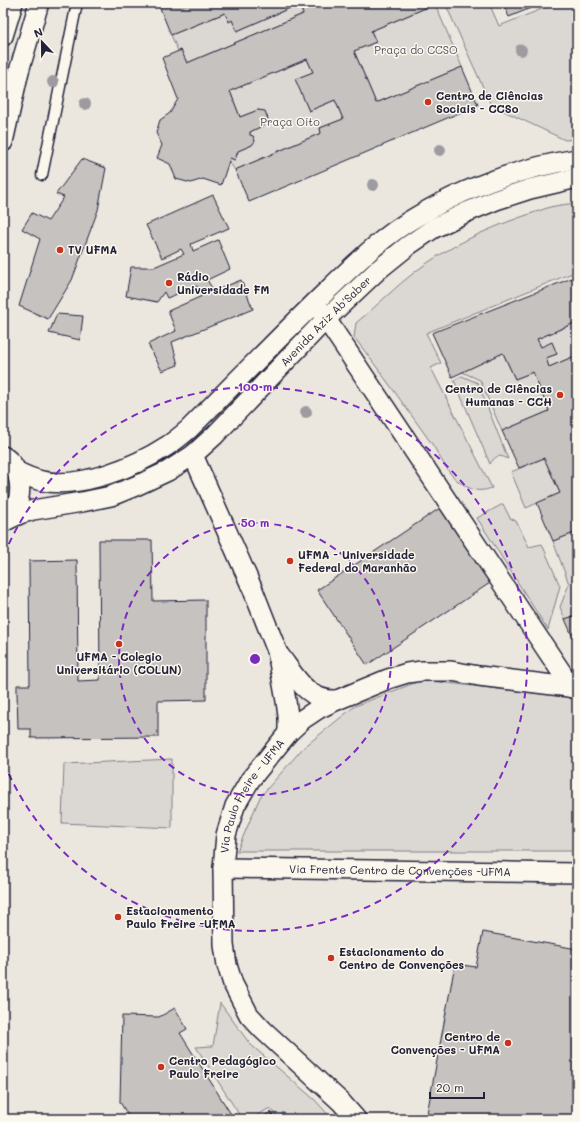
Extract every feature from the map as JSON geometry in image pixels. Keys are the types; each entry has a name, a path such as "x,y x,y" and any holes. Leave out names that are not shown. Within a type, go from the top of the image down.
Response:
{"street":[{"path":"3,36 13,3"},
{"path":"3,142 19,71 38,3"},
{"name":"Avenida Aziz Ab'Saber","path":"7,460 29,477 56,483 77,482 96,478 144,459 167,446 189,429 315,302 364,255 389,235 415,217 442,202 478,187 504,177 577,159"},
{"name":"Avenida Aziz Ab'Saber","path":"4,522 20,514 33,510 111,496 162,474 193,456 326,319 378,270 409,245 434,228 496,200 530,189 577,178"},
{"path":"315,302 574,688"},
{"path":"193,456 253,590 277,651 286,701 288,733"},
{"path":"4,522 14,511 19,498 20,485 7,460"},
{"path":"277,651 302,686 308,691 322,699 337,700"},
{"name":"Via Paulo Freire - UFMA","path":"356,1119 341,1102 263,1030 249,1015 233,984 227,965 224,938 223,868 226,836 235,806 250,780 288,733 303,719 318,709 337,700 407,672 451,671 574,688"},
{"name":"Via Frente Centro de Convenções -UFMA","path":"223,868 577,872"}],"lane":[{"path":"42,175 77,3"}],"shaded area":[{"name":"UFMA - Universidade Federal do Maranhão","path":"3,3 577,3 577,1119 3,1119"}],"green space":[{"path":"445,3 489,3 499,26 557,3 577,3 577,139 565,140 491,105"},
{"path":"299,4 303,14 187,63 181,50 178,51 171,35 225,13 229,22 232,20 237,31"},
{"name":"Praça do CCSO","path":"435,4 462,67 376,103 354,51 376,42 371,31"},
{"name":"Praça Oito","path":"307,59 313,72 296,79 309,111 335,100 343,119 320,128 321,133 235,170 229,162 230,158 235,160 238,151 252,145 255,141 253,136 250,135 250,132 264,125 268,119 265,112 258,110 240,117 230,91"},
{"path":"577,203 577,271 426,333 441,363 431,368 492,488 474,490 458,481 450,473 432,444 354,337 356,323 401,283 441,254 480,233 521,217 550,207"},
{"path":"577,322 577,355 549,367 546,358 557,354 541,347 537,339"},
{"path":"503,353 515,379 533,372 549,411 502,431 480,380 462,372"},
{"path":"462,376 478,383 508,459 500,456 494,459 490,464 454,380"},
{"path":"544,458 560,493 526,508 511,472"},
{"path":"503,504 510,518 516,521 529,547 542,544 560,586 548,630 477,518"},
{"path":"577,532 577,615 565,619 560,607 569,584 553,541"},
{"path":"422,680 577,698 577,851 237,851 260,797 303,748 355,706"},
{"path":"172,759 172,828 62,823 64,764"},
{"path":"220,1003 250,1044 315,1100 332,1119 288,1119 283,1112 280,1119 270,1108 250,1119 242,1119 196,1047 213,1046"}],"building":[{"name":"Centro de Ciências Sociais - CCSo","path":"158,3 435,3 371,31 376,42 354,51 376,103 462,67 478,105 249,202 235,170 321,133 320,128 343,119 335,100 309,111 295,79 313,72 307,59 230,91 240,117 258,110 265,111 268,119 264,125 250,132 250,135 253,136 255,141 252,145 238,151 235,160 230,158 221,185 203,179 191,183 176,179 170,164 157,158 162,145 156,133 160,120 170,113 178,99 162,58 181,50 187,63 303,14 299,4 237,31 232,20 229,22 225,13 171,35"},
{"path":"503,3 543,3 509,17"},
{"name":"TV UFMA","path":"82,159 106,168 98,210 72,280 48,319 19,306 40,239 22,229 32,213 48,221 64,197 56,194"},
{"name":"Rádio Universidade FM","path":"213,195 229,228 191,244 193,251 218,240 230,269 207,280 214,291 241,280 253,309 172,342 178,365 162,371 148,344 176,331 168,311 202,296 197,286 167,298 164,292 157,302 126,296 131,267 154,267 184,254 181,249 162,258 146,225"},
{"name":"Centro de Ciências Humanas - CCH","path":"577,276 577,322 537,339 541,347 552,342 557,354 546,358 549,367 577,355 577,532 553,541 537,503 560,493 544,458 519,468 502,431 549,411 533,372 515,379 503,353 452,377 432,333"},
{"path":"57,314 83,316 80,340 49,333"},
{"path":"440,508 490,583 367,665 317,590"},
{"path":"99,540 152,540 153,601 206,600 206,700 158,701 158,737 31,738 31,729 18,729 17,693 17,685 30,685 29,561 77,560 78,681 100,680"},
{"path":"577,615 577,647 565,619"},
{"name":"Centro de Convenções - UFMA","path":"483,932 577,949 577,1119 426,1119 455,964 476,967"},
{"name":"Centro Pedagógico Paulo Freire","path":"175,1008 187,1029 180,1033 234,1119 130,1119 120,1102 122,1016 159,1017"},
{"name":"Centro Pedagógico Paulo Freire","path":"271,1112 275,1119 259,1119"}],"place":[{"name":"Centro de Ciências Sociais - CCSo","path":"428,102"},
{"name":"TV UFMA","path":"60,250"},
{"name":"Rádio Universidade FM","path":"169,283"},
{"name":"Centro de Ciências Humanas - CCH","path":"560,395"},
{"name":"UFMA - Universidade Federal do Maranhão","path":"290,561"},
{"name":"UFMA - Colegio Universitário (COLUN)","path":"119,644"},
{"name":"Estacionamento Paulo Freire -UFMA","path":"118,917"},
{"name":"Estacionamento do Centro de Convenções","path":"331,958"},
{"name":"Centro de Convenções - UFMA","path":"508,1043"},
{"name":"Centro Pedagógico Paulo Freire","path":"161,1067"}]}
